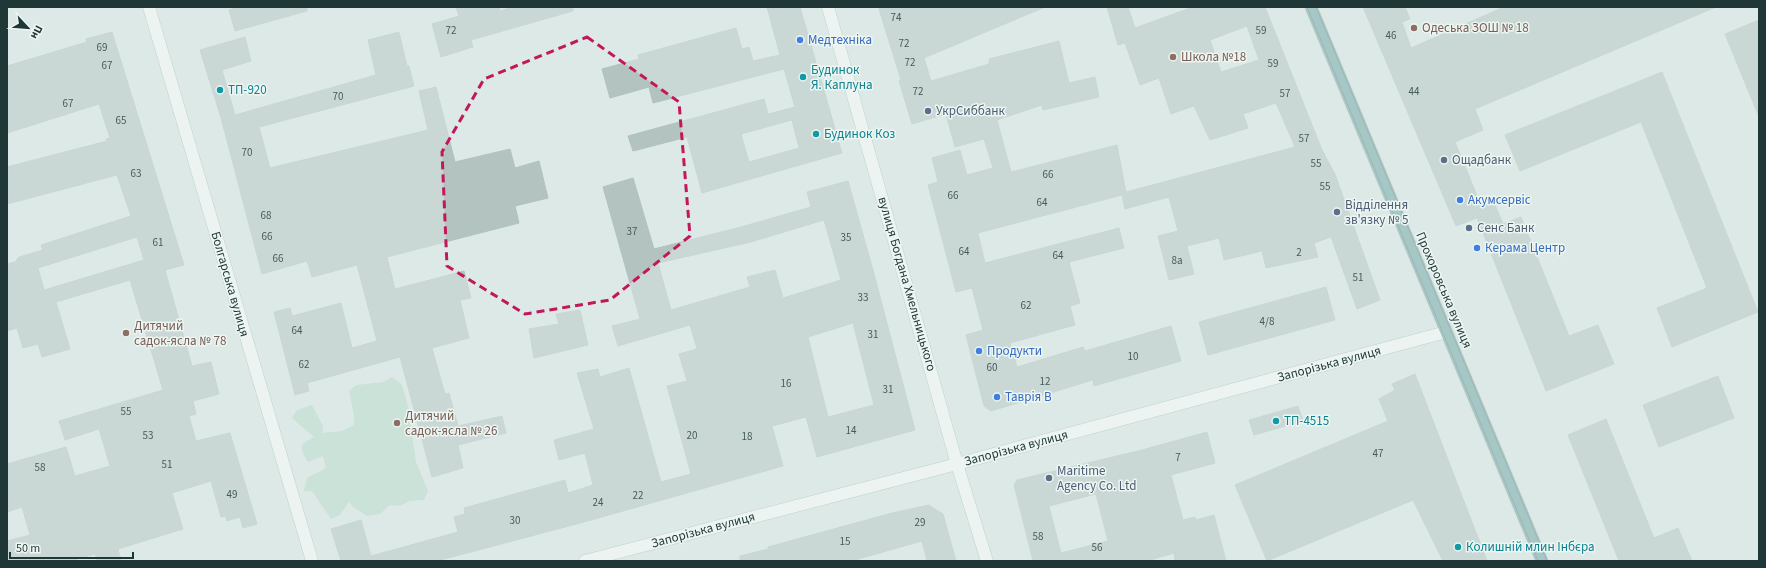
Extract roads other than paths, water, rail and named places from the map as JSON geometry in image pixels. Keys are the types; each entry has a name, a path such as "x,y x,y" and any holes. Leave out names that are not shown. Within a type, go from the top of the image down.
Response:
{"main road":[{"name":"Прохоровська вулиця","path":"1311,7 1542,561"}],"street":[{"name":"Болгарська вулиця","path":"149,7 312,561"},
{"name":"вулиця Богдана Хмельницького","path":"828,7 957,464 987,561"},
{"name":"Запорізька вулиця","path":"585,561 957,464 1446,332"}],"tram line":[{"path":"1307,7 1538,561"},
{"path":"1316,7 1547,561"}],"place":[{"name":"Одеська ЗОШ № 18","path":"1414,28"},
{"name":"Медтехніка","path":"800,40"},
{"name":"Школа №18","path":"1173,57"},
{"name":"Будинок Я. Каплуна","path":"803,77"},
{"name":"ТП-920","path":"220,90"},
{"name":"УкрСиббанк","path":"928,111"},
{"name":"Будинок Коз","path":"816,134"},
{"name":"Ощадбанк","path":"1444,160"},
{"name":"Акумсервіс","path":"1460,200"},
{"name":"Відділення зв'язку № 5","path":"1337,212"},
{"name":"Сенс Банк","path":"1469,228"},
{"name":"Керама Центр","path":"1477,248"},
{"name":"Дитячий садок-ясла № 78","path":"126,333"},
{"name":"Продукти","path":"979,351"},
{"name":"Таврія В","path":"997,397"},
{"name":"ТП-4515","path":"1276,421"},
{"name":"Дитячий садок-ясла № 26","path":"397,423"},
{"name":"Maritime Agency Co. Ltd","path":"1049,478"},
{"name":"Колишній млин Інбєра","path":"1458,547"}]}
